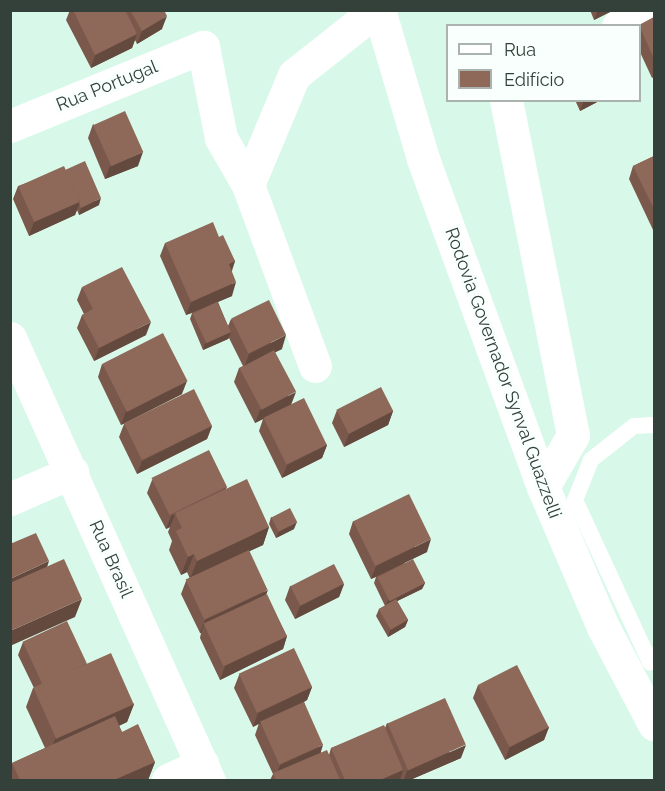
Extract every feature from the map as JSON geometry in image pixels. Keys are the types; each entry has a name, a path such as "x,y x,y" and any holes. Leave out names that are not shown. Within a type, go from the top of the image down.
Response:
{"street":[{"path":"315,366 248,185 294,75 378,10"},
{"name":"Rodovia Governador Synval Guazzelli","path":"378,10 423,159 543,487 603,627 654,724"},
{"path":"623,24 654,11"},
{"name":"Rua Portugal","path":"10,126 203,47 221,138 248,185"},
{"path":"506,102 573,435 543,487"},
{"name":"Rua Brasil","path":"10,338 206,772"},
{"path":"10,499 72,472"},
{"path":"168,780 206,772"}],"lane":[{"path":"654,425 634,426 591,460 575,500 650,662 654,655"}],"building":[{"path":"73,10 125,10 137,34 95,55"},
{"path":"130,10 164,10 167,16 142,31"},
{"path":"654,17 654,59 641,30 641,24"},
{"path":"125,111 143,152 111,166 93,125"},
{"path":"654,156 654,209 633,166"},
{"path":"85,161 101,198 81,208 65,170"},
{"path":"64,166 80,202 34,222 18,186"},
{"path":"213,222 219,237 223,235 235,261 229,264 236,282 191,302 165,243"},
{"path":"122,267 151,322 99,348 82,315 93,309 82,287"},
{"path":"269,300 286,335 248,353 231,318"},
{"path":"217,302 231,332 206,343 193,313"},
{"path":"163,333 188,381 127,412 102,364"},
{"path":"274,350 296,391 262,410 240,368"},
{"path":"381,387 393,411 349,434 336,410"},
{"path":"194,389 212,426 142,460 124,423"},
{"path":"304,398 327,445 286,464 264,418"},
{"path":"209,450 227,487 169,515 151,478"},
{"path":"247,479 269,527 197,561 194,554 188,557 176,531 182,528 175,513"},
{"path":"409,494 431,539 375,566 353,521"},
{"path":"290,508 297,522 279,532 271,518"},
{"path":"36,533 49,561 10,579 10,544"},
{"path":"249,550 268,590 204,619 186,580"},
{"path":"64,559 82,599 10,631 10,583"},
{"path":"413,559 425,583 390,601 377,577"},
{"path":"334,564 344,584 300,606 290,586"},
{"path":"267,594 287,637 223,666 204,624"},
{"path":"396,599 408,620 391,630 379,609"},
{"path":"67,621 87,664 42,684 23,642"},
{"path":"294,648 312,687 257,713 239,674"},
{"path":"111,653 134,704 56,739 33,688"},
{"path":"517,665 549,727 510,747 478,685"},
{"path":"445,698 466,745 408,770 387,724"},
{"path":"304,702 323,745 279,764 260,722"},
{"path":"115,716 122,732 138,724 155,762 114,780 20,780 12,763"},
{"path":"384,725 403,770 380,780 345,780 331,748"},
{"path":"327,750 340,780 276,780 273,773"}]}
